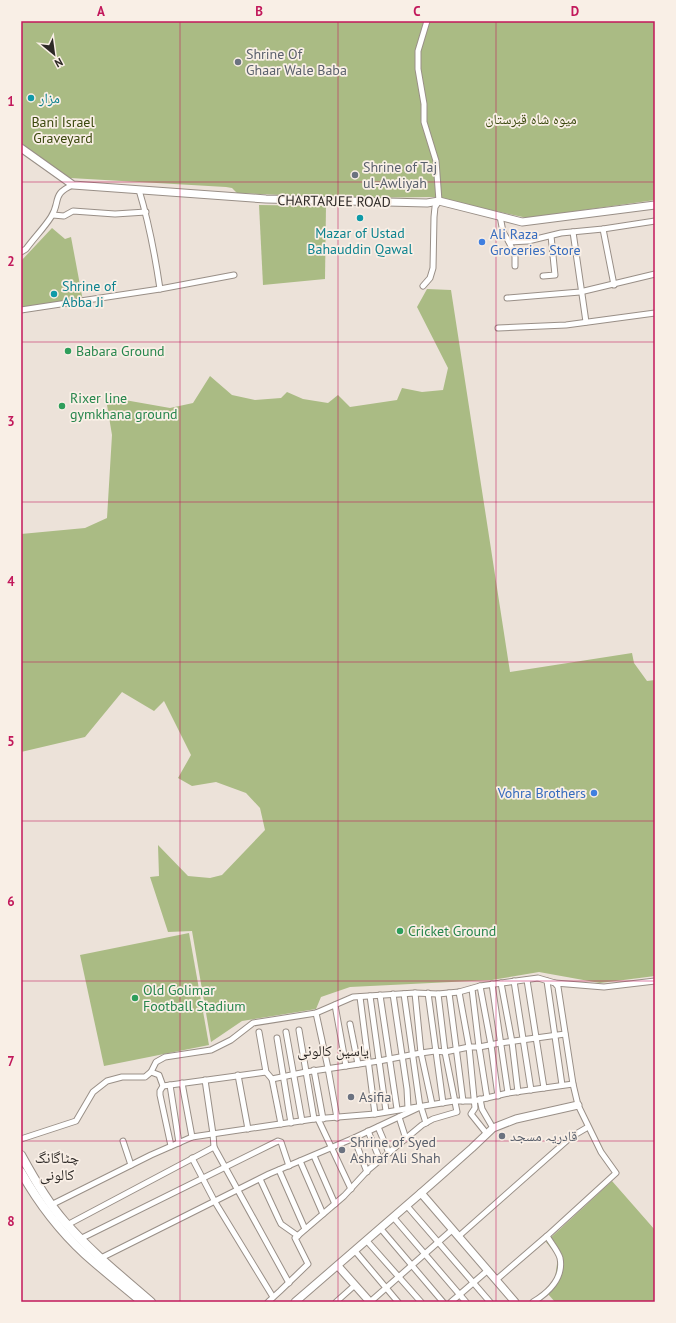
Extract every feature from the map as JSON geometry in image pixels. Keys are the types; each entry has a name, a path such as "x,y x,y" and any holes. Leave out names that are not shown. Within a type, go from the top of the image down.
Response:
{"main road":[{"path":"21,1155 51,1205 67,1225 80,1239 151,1302"},
{"path":"21,1172 45,1209 61,1229 85,1254 142,1302"}],"street":[{"path":"423,286 430,278 433,268 434,217 435,207 439,201 436,161 424,122 424,104 418,69 418,51 427,21"},
{"path":"21,148 73,185"},
{"path":"21,252 26,249 53,215 57,200 63,189 73,185"},
{"name":"CHARTARJEE ROAD","path":"73,185 266,199 426,203 439,201 522,222 655,205"},
{"path":"139,190 154,247 160,289"},
{"path":"53,215 64,216 73,211 115,214 146,212"},
{"path":"500,216 503,232 515,255 515,266"},
{"path":"509,242 528,241 561,233 603,229 655,221"},
{"path":"603,229 614,285"},
{"path":"573,232 586,322"},
{"path":"543,276 555,275 551,236"},
{"path":"507,298 582,292 655,274"},
{"path":"21,310 160,289 234,275"},
{"path":"498,328 566,324 655,313"},
{"path":"21,1139 76,1121 93,1092 107,1081 122,1077 144,1077 151,1072 156,1062 165,1057 211,1050 231,1040 253,1023 316,1012 353,997 459,992 480,986 538,978 555,983 604,987 655,981"},
{"path":"527,980 544,1088"},
{"path":"514,981 531,1090"},
{"path":"547,981 562,1085"},
{"path":"501,983 512,1042 518,1092"},
{"path":"496,1280 547,1236 616,1172 600,1152 578,1105 573,1084 558,987 555,983"},
{"path":"492,984 508,1093"},
{"path":"480,986 491,1045 498,1096"},
{"path":"472,989 487,1098"},
{"path":"459,992 468,1047 475,1108 471,1115 487,1134"},
{"path":"415,993 421,1053 432,1104"},
{"path":"428,993 443,1102"},
{"path":"449,993 463,1101"},
{"path":"393,994 407,1089 408,1108"},
{"path":"404,994 420,1107 426,1123"},
{"path":"268,1302 308,1264 295,1238 335,1204 380,1160 426,1123 433,1119 457,1112 445,1052 438,994"},
{"path":"380,995 397,1110"},
{"path":"370,996 386,1112"},
{"path":"360,997 375,1114"},
{"path":"335,1005 346,1066"},
{"path":"316,1012 328,1068 336,1118"},
{"path":"350,1024 358,1064"},
{"path":"299,1030 306,1072 318,1119 351,1189"},
{"path":"259,1032 266,1072 272,1079 281,1124"},
{"path":"286,1032 302,1121"},
{"path":"272,1079 314,1070 379,1061 413,1054 435,1051 445,1052 468,1047 479,1047 565,1034"},
{"path":"277,1038 291,1123"},
{"path":"314,1070 318,1119"},
{"path":"151,1072 159,1075 163,1086"},
{"path":"163,1086 266,1072"},
{"path":"238,1075 248,1129"},
{"path":"205,1080 214,1134 214,1147 289,1283"},
{"path":"182,1083 192,1137"},
{"path":"51,1205 131,1165 192,1137 302,1121 375,1114 443,1102 474,1100 508,1093 573,1084"},
{"path":"170,1085 179,1143"},
{"path":"163,1086 160,1091 160,1095 171,1146"},
{"path":"480,1099 482,1109 493,1128"},
{"path":"295,1302 394,1218 493,1128 516,1119 578,1105"},
{"path":"101,1258 260,1179 420,1107"},
{"path":"399,1117 406,1139"},
{"path":"378,1127 388,1153"},
{"path":"458,1236 573,1135 588,1127"},
{"path":"368,1131 380,1160"},
{"path":"354,1138 367,1172"},
{"path":"123,1141 131,1165"},
{"path":"80,1239 225,1166 279,1141 281,1142 288,1166"},
{"path":"67,1225 214,1147"},
{"path":"314,1156 335,1204"},
{"path":"192,1158 215,1202 273,1297"},
{"path":"300,1161 323,1214"},
{"path":"280,1170 304,1229"},
{"path":"260,1179 281,1224 298,1236"},
{"path":"421,1194 515,1302"},
{"path":"407,1206 490,1302"},
{"path":"394,1218 466,1302"},
{"path":"381,1229 443,1302"},
{"path":"338,1266 370,1302 452,1230"},
{"path":"533,1302 550,1289 557,1279 560,1268 560,1257 547,1236"},
{"path":"367,1241 420,1302"},
{"path":"355,1251 398,1302"},
{"path":"451,1302 488,1270"},
{"path":"336,1302 355,1285"}],"green space":[{"name":"میوہ شاہ قبرستان","path":"21,21 655,21 655,200 527,218 433,197 349,198 237,193 232,188 226,187 70,178 21,145"},
{"path":"259,205 326,206 325,279 263,285"},
{"path":"52,228 65,239 71,237 83,301 21,310 21,261"},
{"path":"427,289 451,290 510,672 632,653 634,663 647,681 655,680 655,976 600,983 539,972 492,980 350,987 321,997 316,1009 242,1021 211,1042 192,931 168,932 150,877 159,876 158,845 188,876 210,878 222,875 265,830 260,808 246,793 216,782 192,786 178,778 191,755 164,701 154,711 122,692 85,737 21,752 21,534 85,528 107,518 112,435 107,405 119,399 170,408 193,403 210,376 232,395 255,400 281,398 287,392 303,399 328,403 338,395 350,407 397,400 402,388 422,392 443,390 448,368 417,307"},
{"path":"189,933 209,1045 104,1066 80,955"},
{"path":"612,1181 655,1230 655,1302 555,1302 548,1294 555,1278 558,1257 546,1242"}],"place":[{"name":"Shrine Of Ghaar Wale Baba","path":"238,62"},
{"name":"مزار","path":"31,98"},
{"name":"Shrine of Taj ul-Awliyah","path":"355,175"},
{"name":"Mazar of Ustad Bahauddin Qawal","path":"360,218"},
{"name":"Ali Raza Groceries Store","path":"482,242"},
{"name":"Shrine of Abba Ji","path":"54,294"},
{"name":"Babara Ground","path":"68,351"},
{"name":"Rixer line gymkhana ground","path":"62,406"},
{"name":"Vohra Brothers","path":"594,793"},
{"name":"Cricket Ground","path":"400,931"},
{"name":"Old Golimar Football Stadium","path":"135,998"},
{"name":"Asifia","path":"351,1097"},
{"name":"قادریہ مسجد","path":"502,1136"},
{"name":"Shrine of Syed Ashraf Ali Shah","path":"342,1150"}],"district":[{"name":"یاسین کالونی","path":"333,1050"},
{"name":"چٹاگانگ کالونی","path":"57,1166"}],"park label":[{"name":"Bani Israel Graveyard","path":"63,130"}]}
